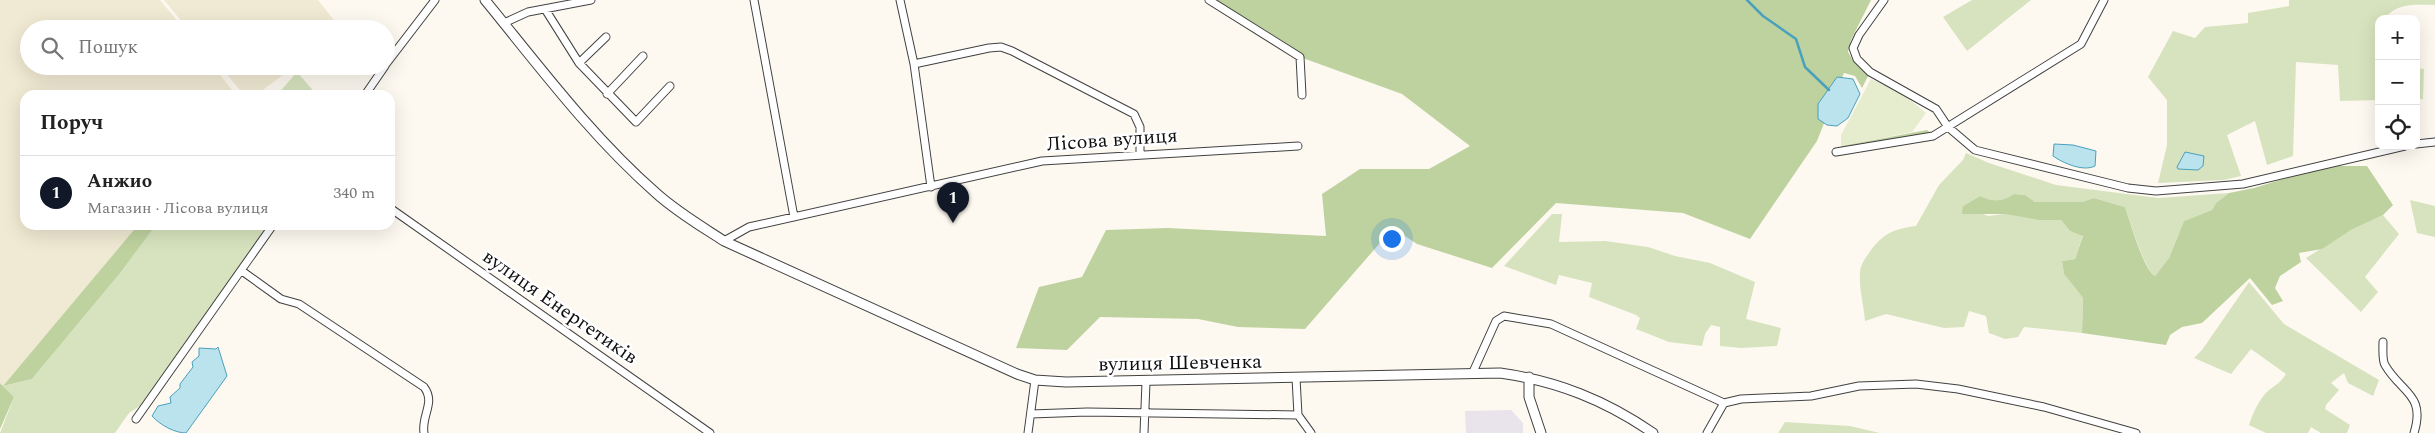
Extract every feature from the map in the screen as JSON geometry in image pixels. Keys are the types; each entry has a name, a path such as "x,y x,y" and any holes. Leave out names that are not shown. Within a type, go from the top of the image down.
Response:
{"street":[{"path":"395,53 435,0"},
{"name":"вулиця Шевченка","path":"485,0 568,101 623,162 683,215 724,241 1017,374 1035,380 1146,382 1473,372 1529,377 1558,384 1586,394 1630,417 1653,433"},
{"path":"504,24 528,12 591,0"},
{"path":"754,0 794,216"},
{"path":"900,0 914,64 931,187"},
{"path":"1209,0 1300,57 1302,95"},
{"path":"1884,0 1859,35 1853,48 1856,59 1870,72 1936,109 1948,127 1975,150 2128,188 2156,190 2243,184 2388,150"},
{"path":"1836,152 1933,136 2081,44 2104,0"},
{"path":"545,9 579,63 636,122 670,86"},
{"path":"579,63 606,37"},
{"path":"914,64 989,48 1001,48 1012,51 1134,114 1140,127 1140,154"},
{"path":"607,94 644,56"},
{"path":"368,90 379,75"},
{"path":"2420,144 2435,142"},
{"name":"Лісова вулиця","path":"724,241 749,227 1042,161 1298,146"},
{"name":"вулиця Енергетиків","path":"395,212 710,433"},
{"path":"136,419 270,230"},
{"path":"242,271 281,298 299,304 424,388 429,394 430,403 424,422 424,433"},
{"path":"1473,372 1496,321 1504,316 1551,324 1724,403 1741,399 1811,396 1859,386 1916,384 1958,389 2044,407 2136,433"},
{"path":"2383,342 2384,364 2413,398 2417,407 2418,419 2414,433"},
{"path":"1529,377 1529,397 1541,433"},
{"path":"1296,378 1298,415 1303,425 1311,433"},
{"path":"1028,433 1035,380"},
{"path":"1144,433 1146,382"},
{"path":"1707,433 1724,403"},
{"path":"1031,414 1087,412 1298,415"}],"shaded area":[{"path":"0,0 160,0 177,20 20,20 20,75 220,75 232,90 20,90 20,230 134,230 3,386 0,383"},
{"path":"164,0 318,0 334,20 181,20"},
{"path":"227,75 283,75 263,90 240,90"},
{"path":"1511,410 1523,423 1523,433 1466,433 1465,411"}],"green space":[{"path":"1213,0 1871,0 1851,40 1848,52 1854,62 1868,76 1862,88 1855,76 1844,73 1817,141 1750,239 1683,213 1556,203 1492,268 1417,244 1393,228 1305,329 1238,327 1198,319 1100,317 1067,350 1016,348 1039,287 1082,277 1106,230 1168,228 1326,236 1322,194 1360,169 1429,169 1470,146 1402,94 1300,57"},
{"path":"1972,0 2031,0 1967,51 1943,17"},
{"path":"2289,0 2435,0 2435,5 2401,7 2389,15 2375,15 2375,100 2340,101 2338,65 2296,62 2293,156 2267,165 2255,121 2227,135 2241,176 2224,180 2158,183 2167,145 2167,100 2148,77 2173,31 2195,38 2205,27 2248,23 2248,13 2289,6"},
{"path":"2420,68 2424,69 2423,99 2420,99"},
{"path":"294,75 300,75 313,90 281,90"},
{"path":"1871,79 1900,92 1926,113 1912,132 1841,146 1841,135"},
{"path":"1927,130 1932,134 1841,149 1841,146"},
{"path":"1966,153 1989,163 2056,185 2158,198 2229,193 2216,203 2212,210 2184,221 2169,258 2155,276 2142,256 2125,207 2094,198 2082,202 2035,202 2025,195 2014,194 2005,199 1997,200 1980,196 1963,206 1988,216 2004,214 2038,220 2061,220 2070,231 2083,235 2075,259 2062,261 2064,274 2083,298 2082,333 2024,327 2018,337 2005,339 1989,333 1986,316 1969,311 1964,327 1944,328 1886,314 1865,321 1860,280 1864,261 1879,241 1889,233 1916,226 1939,185 1963,160"},
{"path":"2325,166 2367,166 2393,205 2383,215 2351,230 2322,249 2299,253 2301,262 2280,276 2275,288 2283,301 2272,305 2250,278 2202,323 2182,327 2170,335 2166,345 2082,333 2083,298 2064,274 2062,261 2075,259 2083,236 2070,231 2061,220 2038,220 2004,214 1962,214 1963,206 1980,196 1997,200 2005,199 2014,194 2025,195 2035,202 2082,202 2094,198 2125,207 2142,256 2146,265 2155,276 2169,258 2184,221 2212,210 2216,203 2229,193 2254,188"},
{"path":"2410,200 2435,206 2435,237 2417,233"},
{"path":"1552,214 1562,214 1559,242 1605,241 1648,247 1675,256 1710,263 1755,282 1746,319 1781,328 1777,346 1741,348 1720,346 1720,327 1711,325 1705,334 1702,346 1669,342 1636,329 1640,318 1636,315 1589,297 1592,283 1559,275 1556,285 1504,266"},
{"path":"2383,215 2399,234 2365,277 2378,292 2361,312 2306,258 2351,230"},
{"path":"134,230 152,230 121,272 32,379 3,386"},
{"path":"152,230 269,230 149,400 129,413 115,433 0,433 14,397 3,386 32,379 121,272"},
{"path":"2249,282 2284,324 2379,380 2373,396 2348,383 2344,373 2331,383 2339,390 2326,405 2325,409 2350,425 2347,433 2321,433 2311,427 2308,433 2266,433 2249,425 2254,411 2262,398 2286,374 2251,349 2231,374 2194,358 2202,350"},
{"path":"0,383 14,397 0,429"},
{"path":"1785,422 1850,426 1880,433 1778,433"}],"water":[{"path":"1837,77 1853,79 1860,94 1848,118 1837,126 1827,125 1818,119 1818,104"},
{"path":"2054,144 2073,145 2096,151 2095,166 2085,168 2073,166 2062,161 2053,156"},
{"path":"2185,152 2204,156 2203,166 2198,170 2178,169 2177,167"},
{"path":"218,347 227,376 186,433 173,430 155,419 152,416 158,406 171,403 170,397 180,388 180,384 193,367 192,362 199,356 199,348 216,349"}],"waterway":[{"path":"1747,0 1763,16 1796,39 1805,67 1829,90"}],"place":[{"name":"Анжио","path":"953,223"}]}
